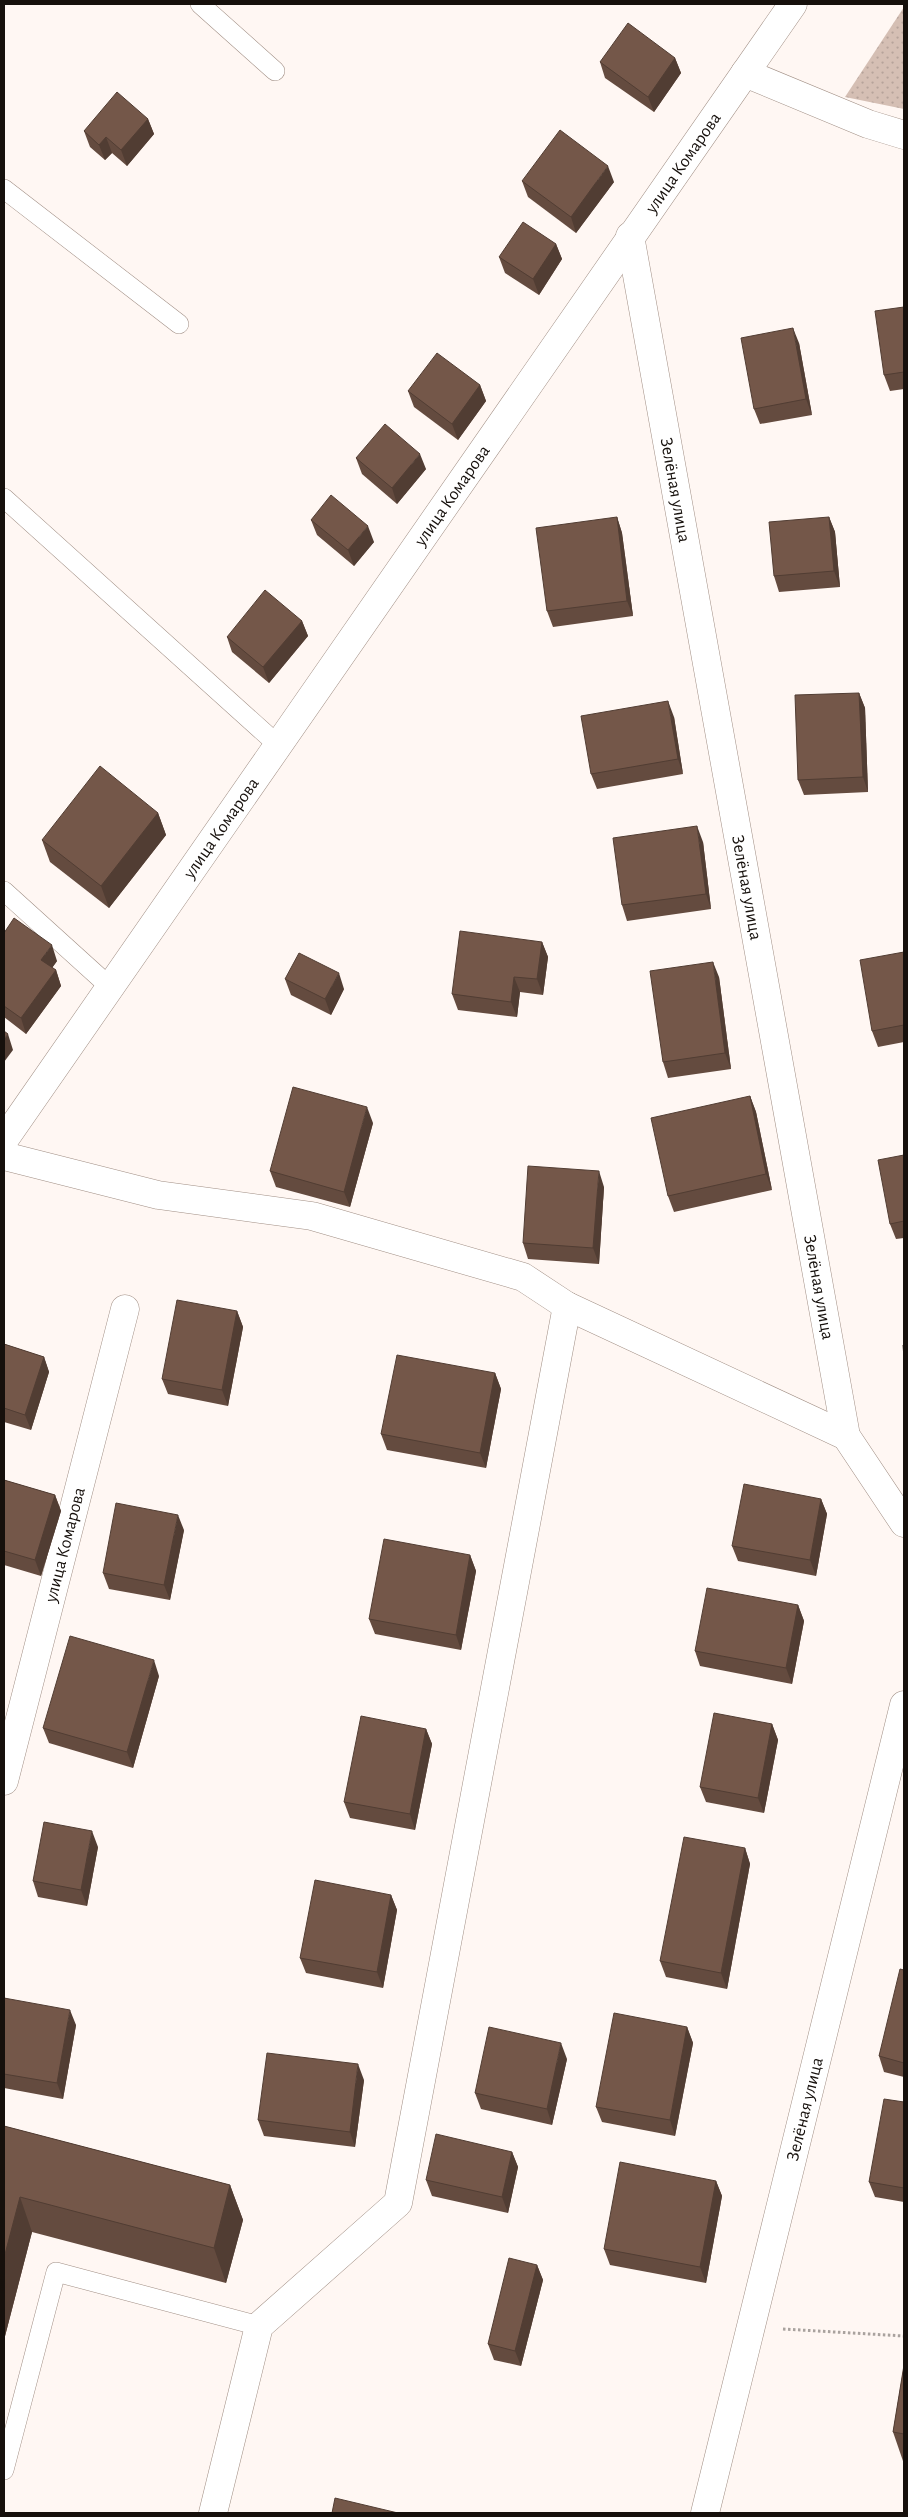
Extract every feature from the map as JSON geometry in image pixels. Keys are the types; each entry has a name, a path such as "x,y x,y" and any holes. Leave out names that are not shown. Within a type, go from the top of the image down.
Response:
{"street":[{"name":"улица Комарова","path":"4,1140 630,236 793,4"},
{"path":"745,73 868,124 904,135"},
{"name":"Зелёная улица","path":"630,236 846,1436 904,1523"},
{"path":"4,1156 158,1195 312,1216 523,1277 567,1306 846,1436"},
{"path":"213,2513 259,2326 398,2203 567,1306"},
{"name":"улица Комарова","path":"4,1782 124,1309"},
{"name":"Зелёная улица","path":"705,2513 904,1705"}],"lane":[{"path":"200,4 275,71"},
{"path":"4,190 179,324"},
{"path":"4,498 278,745"},
{"path":"4,891 110,987"},
{"path":"4,2470 56,2272 259,2326"}],"path":[{"path":"750,2326 904,2336"}],"shaded area":[{"path":"904,7 904,109 845,97"}],"building":[{"path":"628,23 675,58 648,97 600,62"},
{"path":"117,92 148,119 121,150 106,137 99,145 84,131"},
{"path":"560,130 608,166 571,217 522,181"},
{"path":"523,222 556,244 533,279 499,257"},
{"path":"904,307 904,372 884,375 875,311"},
{"path":"793,328 806,399 754,409 741,338"},
{"path":"437,353 480,385 452,424 408,391"},
{"path":"385,424 420,454 392,488 356,458"},
{"path":"331,495 368,526 348,550 311,520"},
{"path":"617,517 627,601 547,611 536,528"},
{"path":"829,517 834,571 774,576 769,522"},
{"path":"265,590 302,621 263,667 227,637"},
{"path":"859,693 863,777 798,780 795,695"},
{"path":"668,701 678,759 591,774 581,716"},
{"path":"100,766 158,813 101,886 42,840"},
{"path":"697,826 706,894 622,905 613,838"},
{"path":"14,918 52,945 41,960 56,970 21,1018 4,1006 4,933"},
{"path":"460,931 542,942 537,979 514,977 511,1002 452,994"},
{"path":"904,952 904,1025 872,1031 860,960"},
{"path":"299,953 339,973 325,999 285,979"},
{"path":"713,962 725,1053 663,1062 650,971"},
{"path":"4,1031 8,1034 4,1039"},
{"path":"293,1087 367,1107 344,1192 270,1171"},
{"path":"750,1096 766,1174 668,1196 651,1118"},
{"path":"904,1155 904,1221 890,1224 878,1160"},
{"path":"528,1166 599,1171 593,1248 523,1243"},
{"path":"177,1300 237,1311 222,1390 162,1379"},
{"path":"4,1344 44,1357 25,1415 4,1408"},
{"path":"397,1355 495,1373 480,1453 381,1434"},
{"path":"4,1480 55,1495 35,1560 4,1551"},
{"path":"744,1484 821,1499 810,1560 732,1546"},
{"path":"116,1503 178,1515 164,1585 103,1573"},
{"path":"384,1539 470,1555 456,1635 369,1619"},
{"path":"707,1588 798,1605 786,1668 695,1651"},
{"path":"70,1636 154,1660 127,1752 43,1728"},
{"path":"714,1713 772,1724 758,1798 700,1787"},
{"path":"361,1716 426,1729 410,1814 344,1802"},
{"path":"44,1822 92,1831 81,1890 33,1881"},
{"path":"684,1837 745,1848 721,1973 660,1961"},
{"path":"315,1880 391,1895 377,1972 300,1958"},
{"path":"900,1969 904,1970 904,2063 879,2056"},
{"path":"4,1998 70,2010 57,2083 4,2074"},
{"path":"614,2013 687,2027 670,2120 596,2107"},
{"path":"489,2027 561,2043 547,2109 475,2093"},
{"path":"267,2053 358,2064 350,2132 258,2120"},
{"path":"884,2099 904,2102 904,2188 869,2182"},
{"path":"4,2126 230,2185 214,2248 20,2197 4,2258"},
{"path":"436,2134 512,2152 502,2197 426,2180"},
{"path":"620,2162 716,2181 700,2267 604,2249"},
{"path":"509,2258 537,2265 515,2351 488,2344"},
{"path":"904,2365 904,2434 893,2432"},
{"path":"335,2498 398,2513 332,2513"}]}
